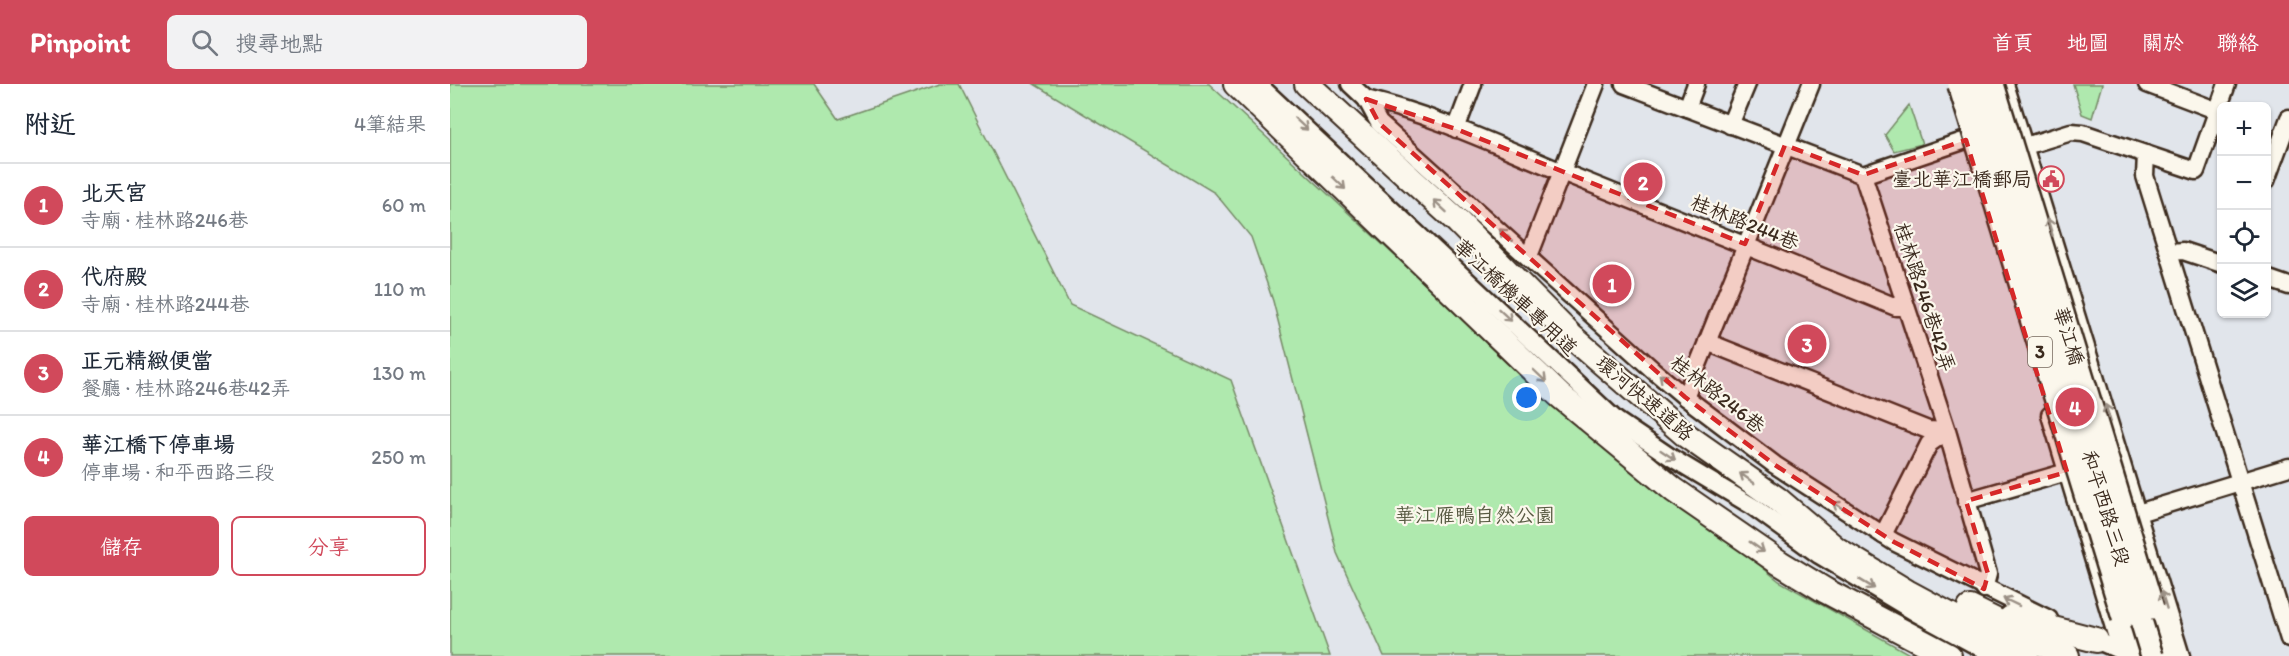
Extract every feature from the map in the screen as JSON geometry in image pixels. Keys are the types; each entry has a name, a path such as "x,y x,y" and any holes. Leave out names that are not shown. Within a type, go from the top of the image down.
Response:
{"highway":[{"path":"1236,84 1559,394 1674,490 1780,563 1826,591 1942,654"},
{"name":"環河快速道路","path":"1307,84 1458,222 1571,336 1687,436 1777,499 1836,549 1907,592 2026,656"},
{"path":"1777,499 1966,606 2067,656"},
{"path":"1966,606 2096,640"}],"main road":[{"name":"華江橋","path":"1959,84 2130,654"},
{"name":"和平西路三段","path":"1975,84 2152,656"},
{"name":"華江橋","path":"1993,84 2167,656"}],"street":[{"name":"華江橋機車專用道","path":"1258,84 1616,420 1672,458 1752,506 1819,555 1916,613 1995,656"},
{"name":"桂林路246巷","path":"1350,84 1366,99 1379,123 1529,256 1584,309 1685,397 1774,465 1883,535 1984,588 2130,654"},
{"path":"1456,129 1473,84"},
{"path":"1529,256 1596,84"},
{"path":"1624,84 1646,88 1687,108 1863,175 1966,140"},
{"path":"1687,108 1696,84"},
{"path":"1730,124 1747,84"},
{"path":"1685,397 1811,84"},
{"name":"和平西路三段","path":"1949,84 2067,472 2130,654"},
{"name":"和平西路三段","path":"2005,84 2134,517 2181,656"},
{"path":"2147,84 2217,111"},
{"path":"2221,102 2227,84"},
{"name":"桂林路244巷","path":"1366,99 1390,105 1456,129 1896,307 1905,307"},
{"path":"2025,146 2077,132 2196,171 2217,114"},
{"path":"2271,167 2289,118"},
{"path":"2146,154 2145,176 2289,639"},
{"name":"桂林路246巷42弄","path":"1863,175 1947,431 1988,574 1984,588"},
{"path":"2170,252 2183,251 2217,262"},
{"path":"2271,280 2289,286"},
{"path":"1707,342 1928,430 1947,431"},
{"path":"1883,535 1929,444 1947,431"},
{"path":"2134,517 2289,467"},
{"path":"1966,501 2067,472"}],"highlighted area":[{"path":"1366,99 1456,129 1745,244 1785,145 1863,175 1966,140 2067,472 1966,501 1988,574 1984,589 1894,542 1775,465 1685,397 1379,123"}],"green space":[{"path":"450,84 814,84 838,119 940,84 959,84 1070,305 1231,380 1330,656 450,656"},
{"name":"華江雁鴨自然公園","path":"1034,84 1209,84 1512,364 1779,581 1913,656 1384,656 1337,553 1273,301 1251,237 1215,193"},
{"path":"2073,84 2102,84 2092,118 2082,114"},
{"path":"1909,105 1922,144 1894,151 1885,135"}],"place":[{"name":"臺北華江橋郵局","path":"2051,179"},
{"name":"代府殿","path":"1643,182"},
{"name":"北天宮","path":"1612,284"},
{"name":"正元精緻便當","path":"1807,344"},
{"name":"華江橋下停車場","path":"2075,407"}]}
